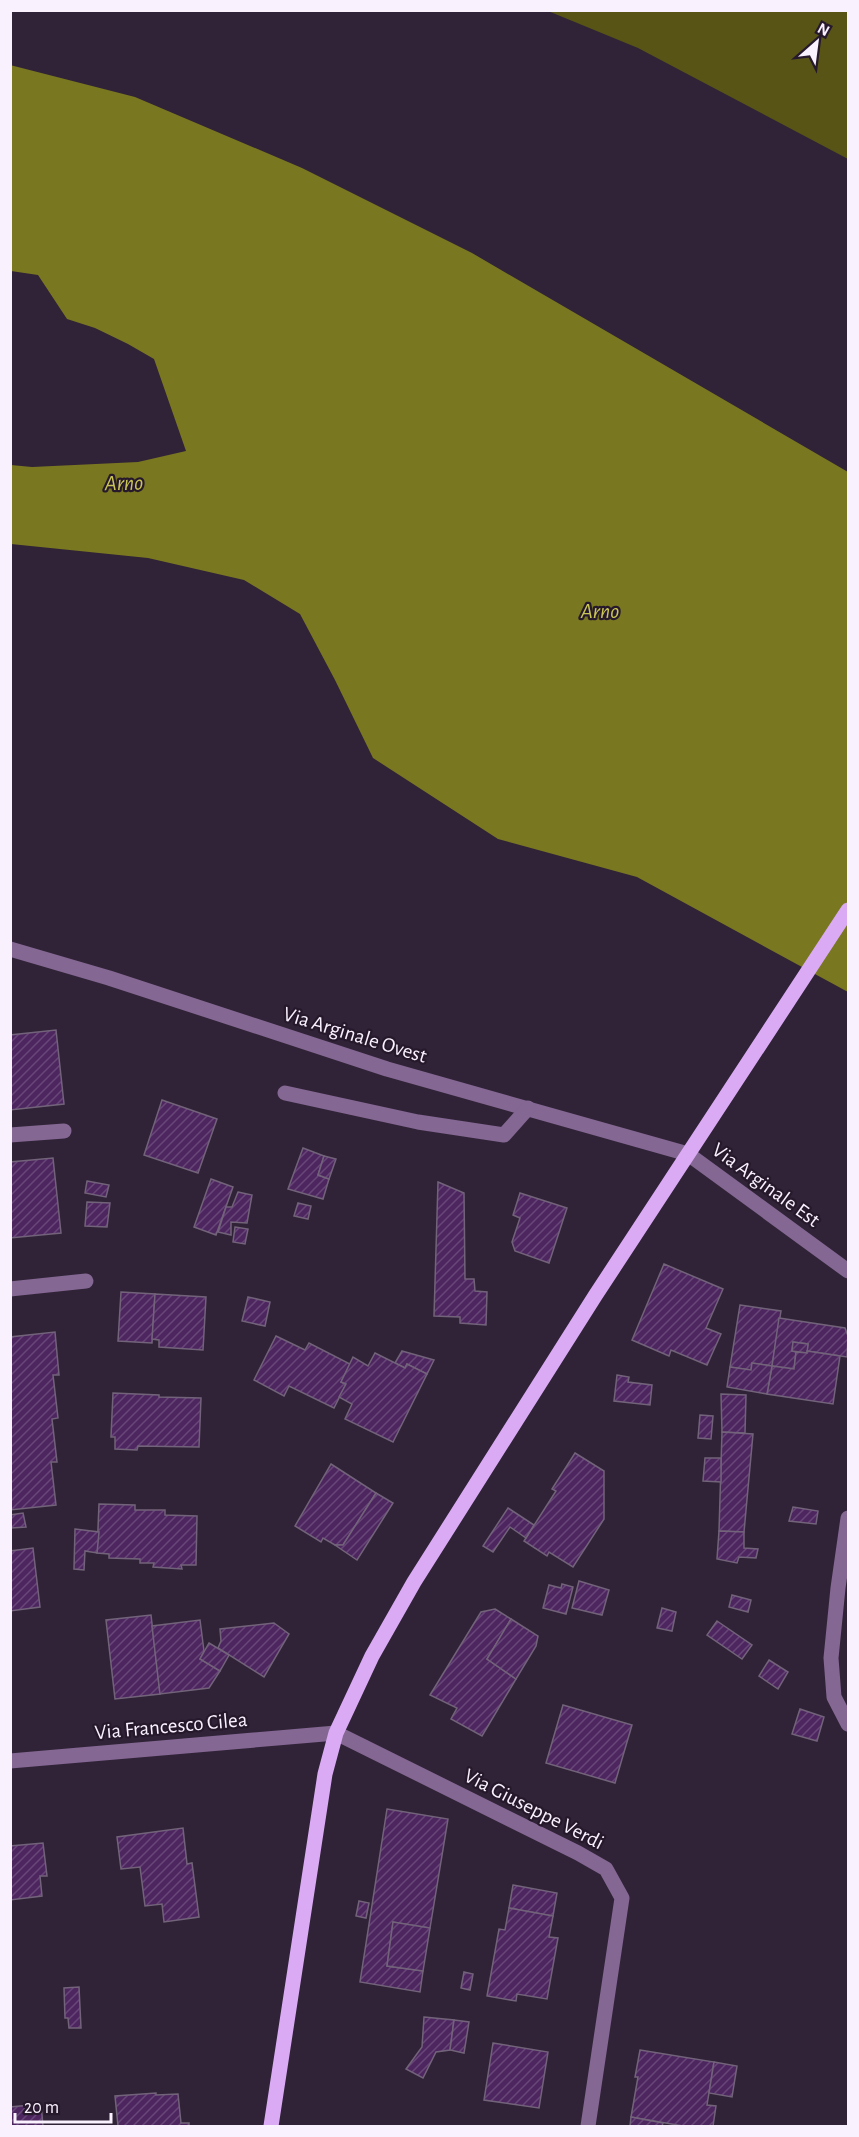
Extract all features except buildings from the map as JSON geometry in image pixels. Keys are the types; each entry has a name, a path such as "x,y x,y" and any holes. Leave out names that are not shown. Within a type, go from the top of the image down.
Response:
{"main road":[{"path":"271,2127 325,1774 336,1733 372,1656 414,1582 594,1296 849,909"}],"street":[{"name":"Via Arginale Ovest","path":"10,949 110,978 387,1069 688,1154"},
{"path":"285,1093 418,1122 504,1135 528,1108"},
{"path":"10,1135 64,1131"},
{"name":"Via Arginale Est","path":"688,1154 849,1271"},
{"path":"10,1290 86,1281"},
{"path":"849,1518 838,1588 831,1658 834,1697 849,1724"},
{"name":"Via Francesco Cilea","path":"10,1761 336,1733"},
{"name":"Via Giuseppe Verdi","path":"336,1733 606,1869 622,1898 588,2127"}],"shaded area":[{"path":"548,11 848,11 848,159 638,48"}],"water":[{"name":"Arno","path":"10,65 135,97 302,168 472,253 848,472 848,992 637,877 498,839 373,758 300,614 244,580 148,558 11,544 11,465 32,467 138,462 186,451 154,359 95,328 67,319 38,275 11,271"}]}
